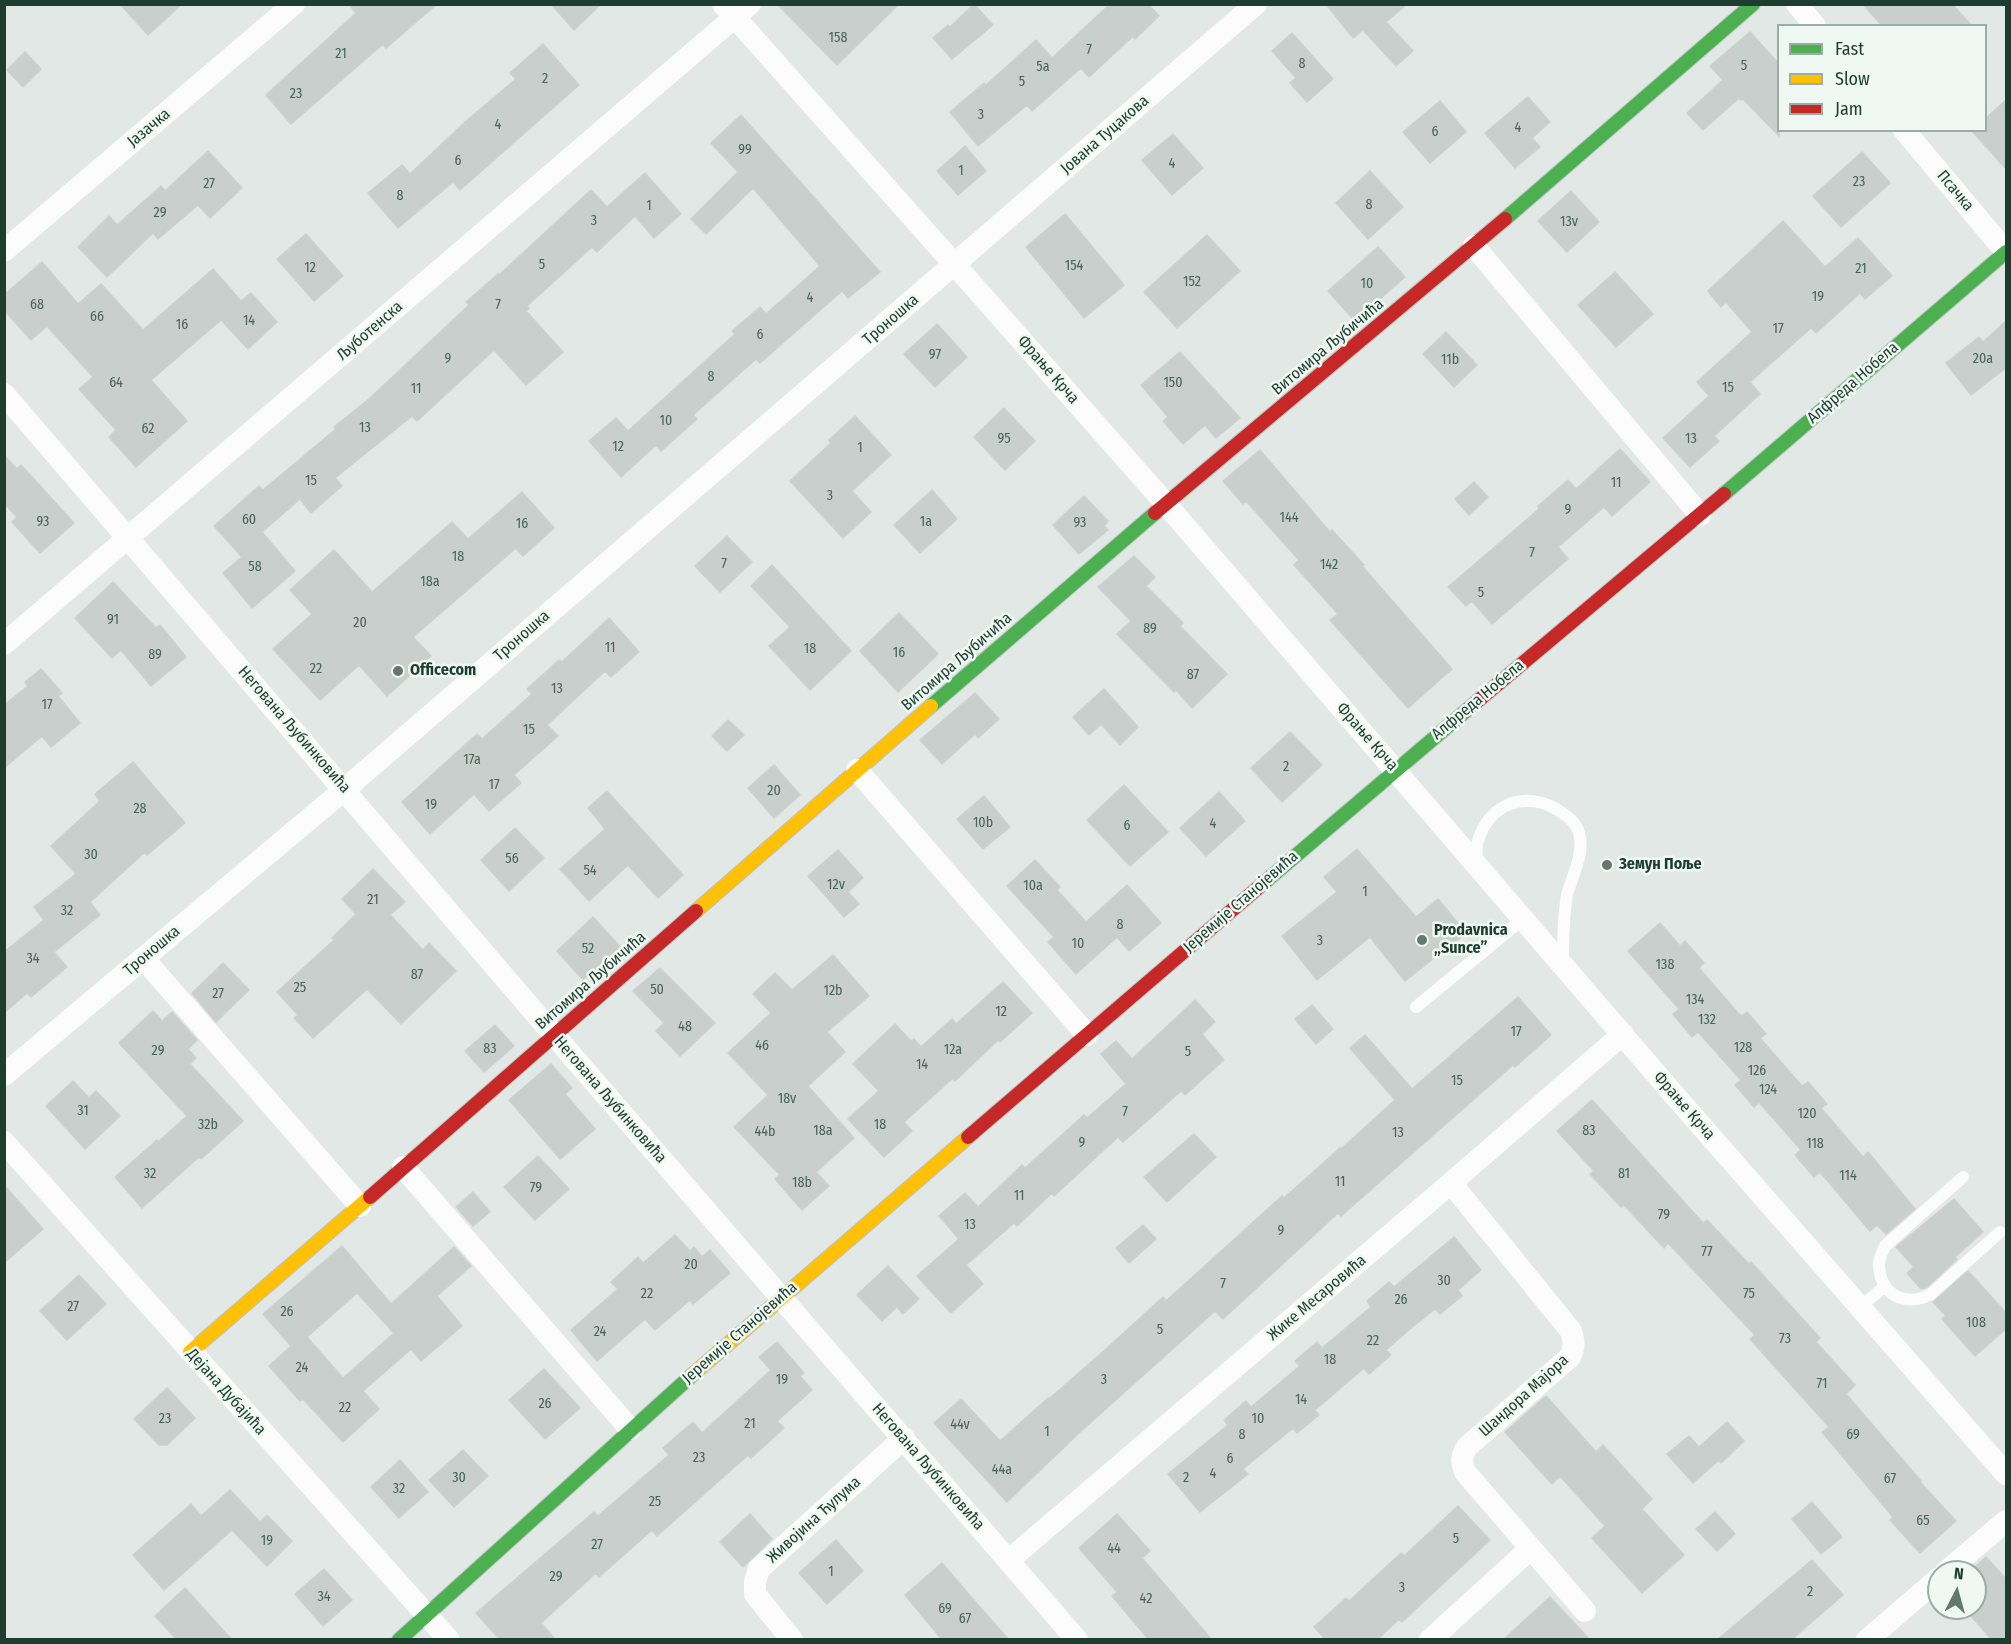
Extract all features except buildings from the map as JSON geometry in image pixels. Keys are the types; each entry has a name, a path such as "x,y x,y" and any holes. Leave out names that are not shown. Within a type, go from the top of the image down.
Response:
{"street":[{"name":"Јазачка","path":"4,251 294,4"},
{"name":"Јована Туцакова","path":"955,265 1256,4"},
{"name":"Витомира Љубичића","path":"190,1352 857,770 1166,504 1474,246 1753,4"},
{"path":"1797,4 1813,24"},
{"name":"Фрање Крча","path":"736,9 1859,1308 2007,1474"},
{"name":"Љуботенска","path":"4,644 129,538 736,9"},
{"name":"Псачка","path":"1906,132 2006,252"},
{"path":"1474,246 1700,515"},
{"name":"Алфреда Нобела","path":"1395,770 1700,515 2006,252"},
{"name":"Троношка","path":"4,1074 345,789 955,265"},
{"name":"Негована Љубинковића","path":"4,394 1077,1640"},
{"path":"857,770 1087,1035"},
{"name":"Јеремије Станојевића","path":"399,1640 630,1429 1395,770"},
{"path":"143,958 360,1206"},
{"name":"Жике Месаровића","path":"1009,1560 1623,1034"},
{"name":"Дејана Дубајића","path":"4,1143 449,1640"},
{"path":"403,1167 630,1429"},
{"name":"Шандора Мајора","path":"1451,1183 1571,1331 1574,1342 1574,1350 1570,1357 1467,1447 1462,1454 1461,1463 1465,1472 1585,1611"},
{"name":"Живојина Ћулума","path":"792,1640 755,1594 755,1581 759,1569 904,1438"},
{"path":"1960,1560 2007,1521"},
{"path":"1430,1640 1530,1549"},
{"path":"1867,1640 1927,1588"}],"lane":[{"path":"1476,865 1478,842 1487,822 1504,806 1522,800 1538,802 1551,806 1569,818 1576,826 1581,845 1567,895 1563,965"},
{"path":"1416,1007 1523,919"},
{"path":"1963,1177 1885,1246 1879,1261 1880,1276 1885,1286 1893,1295 1908,1301 1920,1300 1931,1294 2000,1232"},
{"path":"1859,1308 1885,1286"}],"traffic: fast":[{"path":"1505,219 1753,4"},
{"path":"1724,494 2006,252"},
{"path":"931,706 1155,513"},
{"path":"1266,881 1467,710"},
{"path":"399,1640 691,1376"}],"traffic: slow":[{"path":"696,911 931,706"},
{"path":"691,1376 968,1137"},
{"path":"190,1352 370,1197"}],"traffic: jam":[{"path":"1155,513 1505,219"},
{"path":"1467,710 1724,494"},
{"path":"968,1137 1266,881"},
{"path":"370,1197 696,911"}],"place":[{"name":"Officecom","path":"398,671"},
{"name":"Земун Поље","path":"1607,865"},
{"name":"Prodavnica „Sunce”","path":"1422,940"}]}
